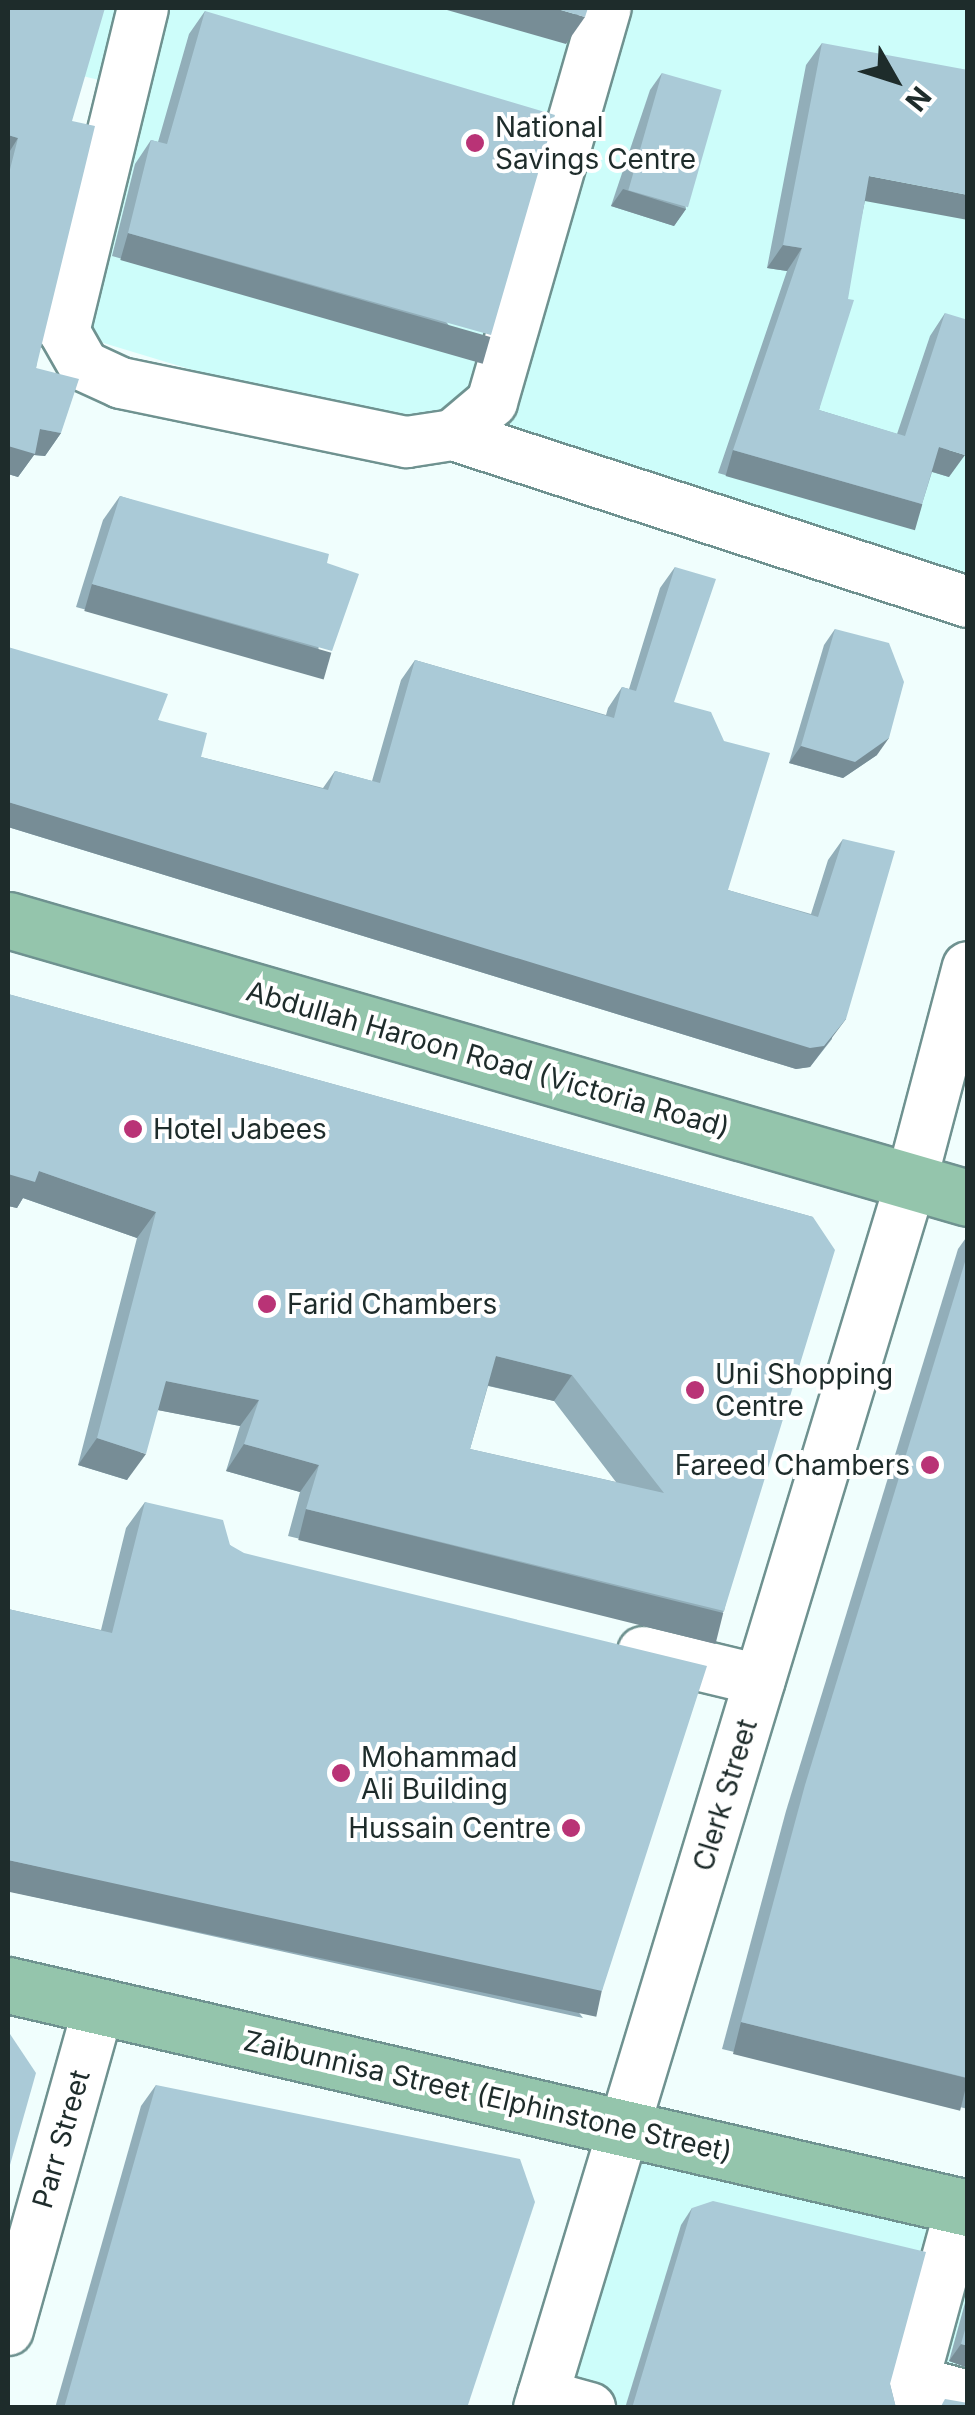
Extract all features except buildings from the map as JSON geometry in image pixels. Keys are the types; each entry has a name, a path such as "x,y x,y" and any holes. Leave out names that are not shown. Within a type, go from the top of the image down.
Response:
{"main road":[{"name":"Abdullah Haroon Road (Victoria Road)","path":"8,920 968,1198"},
{"name":"Zaibunnisa Street (Elphinstone Street)","path":"8,1985 964,2208"}],"street":[{"path":"143,8 64,332 84,366 121,383 407,442 453,434 968,602"},
{"path":"453,434 492,402 606,8"},
{"name":"Clerk Street","path":"557,2403 624,2128 911,1182 968,967"},
{"path":"598,1642 760,1680"},
{"name":"Parr Street","path":"8,2330 99,2006"},
{"path":"964,2208 909,2394 968,2396"}],"shaded area":[{"path":"8,8 967,8 967,605 64,331 124,86 8,58"},
{"path":"624,2128 967,2232 967,2407 539,2408"}],"place":[{"name":"National Savings Centre","path":"475,143"},
{"name":"Hotel Jabees","path":"133,1129"},
{"name":"Farid Chambers","path":"267,1304"},
{"name":"Uni Shopping Centre","path":"695,1390"},
{"name":"Fareed Chambers","path":"930,1465"},
{"name":"Mohammad Ali Building","path":"341,1773"},
{"name":"Hussain Centre","path":"571,1828"}]}
